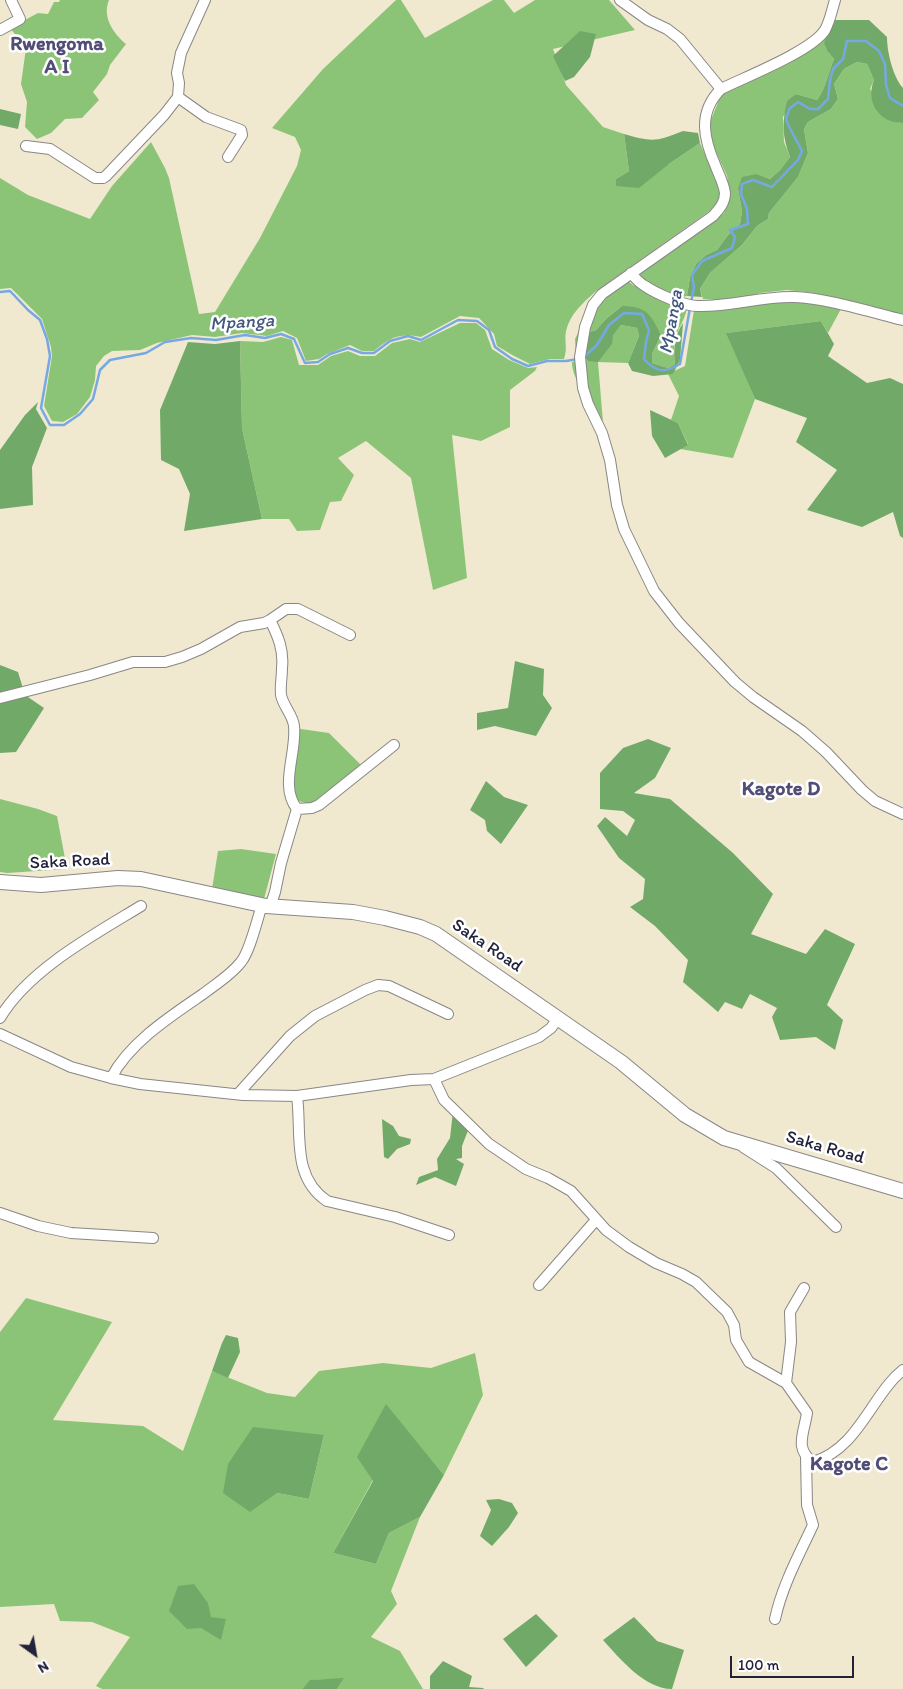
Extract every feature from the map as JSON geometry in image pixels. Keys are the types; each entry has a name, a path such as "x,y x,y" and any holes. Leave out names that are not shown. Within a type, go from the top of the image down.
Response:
{"main road":[{"name":"Saka Road","path":"0,882 41,884 118,878 141,879 266,906 353,912 420,927 436,934 559,1017 621,1062 685,1115 724,1138 903,1191"}],"street":[{"path":"0,30 20,19 11,0"},
{"path":"26,146 50,149 95,178 103,178 118,165 178,97 177,72 180,53 205,0"},
{"path":"620,0 648,20 667,29 680,39 721,89"},
{"path":"835,0 826,29 816,40 749,77 721,89 709,105 705,118 706,145 723,184 725,194 720,208 674,244 602,294 593,305 584,327 580,357 583,388 608,450 616,505 624,529 654,592 679,623 735,682 802,731 875,801 903,814"},
{"path":"178,97 206,117 241,130 242,135 228,157"},
{"path":"630,273 645,286 689,305 699,306 756,299 794,297 850,307 903,320"},
{"path":"0,698 133,662 165,662 182,657 240,628 264,623 282,610 298,609 350,635"},
{"path":"112,1078 123,1059 144,1038 223,979 241,962 266,906 275,892 281,863 297,809 291,798 289,784 294,726 281,696 282,651 279,638 270,620"},
{"path":"297,809 312,808 319,805 394,745"},
{"path":"0,1018 19,994 61,956 141,906"},
{"path":"238,1094 301,1026 322,1012 378,985 388,986 448,1014"},
{"path":"0,1034 72,1067 140,1084 238,1094 297,1096 411,1080 434,1079 539,1037 559,1017"},
{"path":"434,1079 444,1100 489,1144 520,1166 548,1178 571,1191 596,1220 616,1238 642,1256 696,1282 727,1312 734,1326 736,1340 749,1362 786,1383 807,1413 801,1447 806,1457 807,1505 813,1525 797,1558 775,1619"},
{"path":"297,1096 300,1156 304,1174 317,1195 327,1201 395,1217 449,1235"},
{"path":"739,1143 776,1168 836,1227"},
{"path":"0,1213 38,1226 71,1233 153,1238"},
{"path":"539,1285 596,1220"},
{"path":"786,1383 791,1342 790,1312 804,1288"},
{"path":"806,1457 813,1462 821,1460 847,1441 888,1385 903,1370"}],"green space":[{"path":"60,0 109,0 107,12 110,24 126,44 93,92 99,100 82,118 65,119 51,133 37,139 25,127 27,102 21,84 26,48 10,28 38,13 48,14 54,2 59,2"},
{"path":"396,0 401,0 425,38 493,0 504,0 514,13 535,0 609,0 635,30 553,49 566,85 603,127 624,134 629,171 616,179 669,164 700,143 719,186 719,200 712,209 595,292 582,305 574,314 566,331 564,359 550,359 530,364 497,346 494,334 479,318 460,316 421,337 396,337 385,342 374,351 362,351 350,345 319,359 306,361 297,338 283,331 267,336 242,333 215,337 192,335 157,343 140,350 112,351 104,356 96,366 95,380 90,397 77,414 63,422 52,421 44,406 52,356 42,319 11,288 0,289 0,178 28,195 90,219 112,186 151,142 169,178 199,314 215,312 260,238 297,166 301,150 295,137 272,128 323,69"},
{"path":"834,20 828,52 834,59 820,95 817,100 796,94 783,117 784,142 790,157 770,179 757,174 738,189 742,211 740,224 728,235 717,250 706,255 696,264 690,277 687,296 683,297 650,285 640,277 641,270 724,213 730,194 727,176 712,143 710,122 721,95 733,86 795,58"},
{"path":"834,20 869,20 887,37 891,64 896,78 903,88 903,123 887,119 876,110 871,96 874,80 867,64 857,62 844,69 834,84 838,99 831,109 808,122 804,129 808,153 798,177 769,213 768,219 757,226 742,245 710,273 700,289 702,297 687,296 690,277 696,264 706,255 717,250 728,235 740,224 742,211 738,189 742,177 757,174 770,179 790,157 785,142 784,129 787,101 796,94 817,100 820,95 834,59 824,43"},
{"path":"580,31 596,34 590,57 574,77 565,81 553,56"},
{"path":"857,62 867,64 874,80 870,89 898,123 903,123 903,316 814,293 787,290 760,293 735,301 703,299 700,289 710,273 742,245 757,226 768,219 769,213 798,177 808,153 804,129 808,122 831,109 838,99 834,84 844,69"},
{"path":"0,109 21,114 18,129 0,125"},
{"path":"683,131 698,133 700,143 669,164 639,188 616,186 616,179 629,171 624,134 654,140"},
{"path":"627,280 633,285 687,309 675,339 675,364 668,368 652,363 652,354 661,335 622,306 596,330 579,335 576,356 575,339 582,325 597,303"},
{"path":"786,298 842,307 828,333 821,321 727,333 755,399 733,458 680,449 688,444 678,423 671,420 679,396 668,374 673,374 674,371 685,366 694,310 734,309 761,301"},
{"path":"622,306 643,310 651,317 661,335 652,354 652,363 668,368 675,364 675,342 683,323 680,360 673,374 653,376 632,371 628,363 639,336 637,328 621,325 613,335 612,344 598,362 588,361 580,354 579,335 596,330"},
{"path":"821,321 834,344 828,356 867,383 890,378 903,384 903,538 900,536 893,512 862,527 807,510 837,470 796,442 807,418 755,399 726,333"},
{"path":"460,323 476,323 485,330 492,349 509,360 528,368 537,367 535,371 510,390 510,427 481,441 452,435 467,578 433,590 411,478 366,441 338,458 354,475 341,501 330,502 320,530 297,531 289,519 262,519 242,428 240,341 263,342 281,337 292,340 299,365 318,365 331,356 348,351 360,356 375,356 392,343 410,339 420,342"},
{"path":"621,325 637,328 639,336 628,363 598,362 603,422 579,384 572,362 585,359 588,361"},
{"path":"240,341 242,428 262,519 184,531 190,494 179,469 161,460 160,410 188,342 215,344"},
{"path":"38,402 36,409 47,428 32,467 33,505 0,509 0,450 25,415"},
{"path":"650,410 678,423 688,445 665,458 652,436"},
{"path":"515,661 544,669 543,695 552,708 536,736 495,726 477,730 477,713 508,708"},
{"path":"0,665 18,672 25,695 44,708 16,752 0,753"},
{"path":"294,728 329,733 361,765 314,805 294,800"},
{"path":"648,739 671,748 655,778 634,793 670,799 733,853 773,894 751,934 806,954 825,929 855,944 827,1005 843,1020 835,1050 816,1037 780,1040 772,1017 777,1008 750,994 742,1009 725,1002 718,1012 683,982 688,960 655,926 630,907 643,899 645,879 619,858 597,826 605,817 627,836 635,820 623,811 600,809 600,773 623,748"},
{"path":"486,781 504,797 528,805 501,844 487,831 485,820 470,810"},
{"path":"0,799 57,816 67,869 0,872"},
{"path":"241,849 276,854 264,899 212,889 218,851"},
{"path":"453,1111 469,1128 462,1146 462,1158 456,1159 464,1164 456,1186 435,1177 416,1185 419,1177 438,1170 437,1159 450,1138"},
{"path":"382,1119 393,1126 399,1136 411,1139 410,1144 397,1149 388,1159 384,1157"},
{"path":"26,1298 112,1322 53,1420 143,1426 183,1451 212,1371 267,1393 295,1397 319,1371 383,1363 431,1368 475,1353 483,1395 444,1475 386,1405 373,1480 333,1553 376,1564 389,1533 420,1517 391,1591 397,1604 371,1637 400,1651 423,1689 337,1689 343,1679 311,1680 302,1689 102,1689 96,1686 130,1637 92,1622 60,1621 54,1604 0,1607 0,1332","holes":["324,1435 309,1499 277,1493"]},
{"path":"226,1335 238,1338 240,1352 228,1378 212,1371"},
{"path":"386,1404 444,1475 420,1517 389,1533 376,1564 333,1553 373,1481 357,1457"},
{"path":"253,1427 324,1435 309,1499 277,1493 250,1512 223,1493 228,1464"},
{"path":"499,1499 512,1503 518,1513 509,1527 492,1546 480,1536 491,1510 486,1500"},
{"path":"194,1584 208,1603 211,1617 226,1619 221,1640 201,1628 187,1629 169,1611 178,1586"},
{"path":"536,1614 558,1636 526,1667 503,1639"},
{"path":"634,1617 657,1641 684,1650 672,1689 662,1688 643,1679 625,1664 603,1640"},
{"path":"443,1661 472,1676 469,1687 484,1689 430,1689 430,1676"},
{"path":"344,1678 337,1689 302,1689 310,1680"}],"waterway":[{"name":"Mpanga","path":"691,303 694,287 692,275 702,261 732,248 735,237 730,230 748,224 747,209 741,194 742,184 753,180 772,187 798,160 802,151 786,118 790,108 798,102 810,109 818,109 828,99 833,69 843,59 847,41 866,41 879,51 885,64 886,85 890,98 903,106"},
{"name":"Mpanga","path":"0,292 10,291 40,320 47,339 50,356 41,408 50,425 64,425 80,414 93,399 100,370 110,360 146,353 165,342 191,338 216,340 245,335 265,338 281,334 294,339 305,363 318,362 330,354 348,348 362,353 374,353 390,341 408,336 421,340 458,320 477,321 489,330 495,347 512,359 528,366 547,361 578,359"},
{"name":"Mpanga","path":"584,357 597,345 609,325 624,313 642,314 649,330 644,359 657,369 665,370 674,367 680,364 690,308"}],"district":[{"name":"Rwengoma A I","path":"57,56"},
{"name":"Kagote D","path":"781,790"},
{"name":"Kagote C","path":"849,1465"}]}
